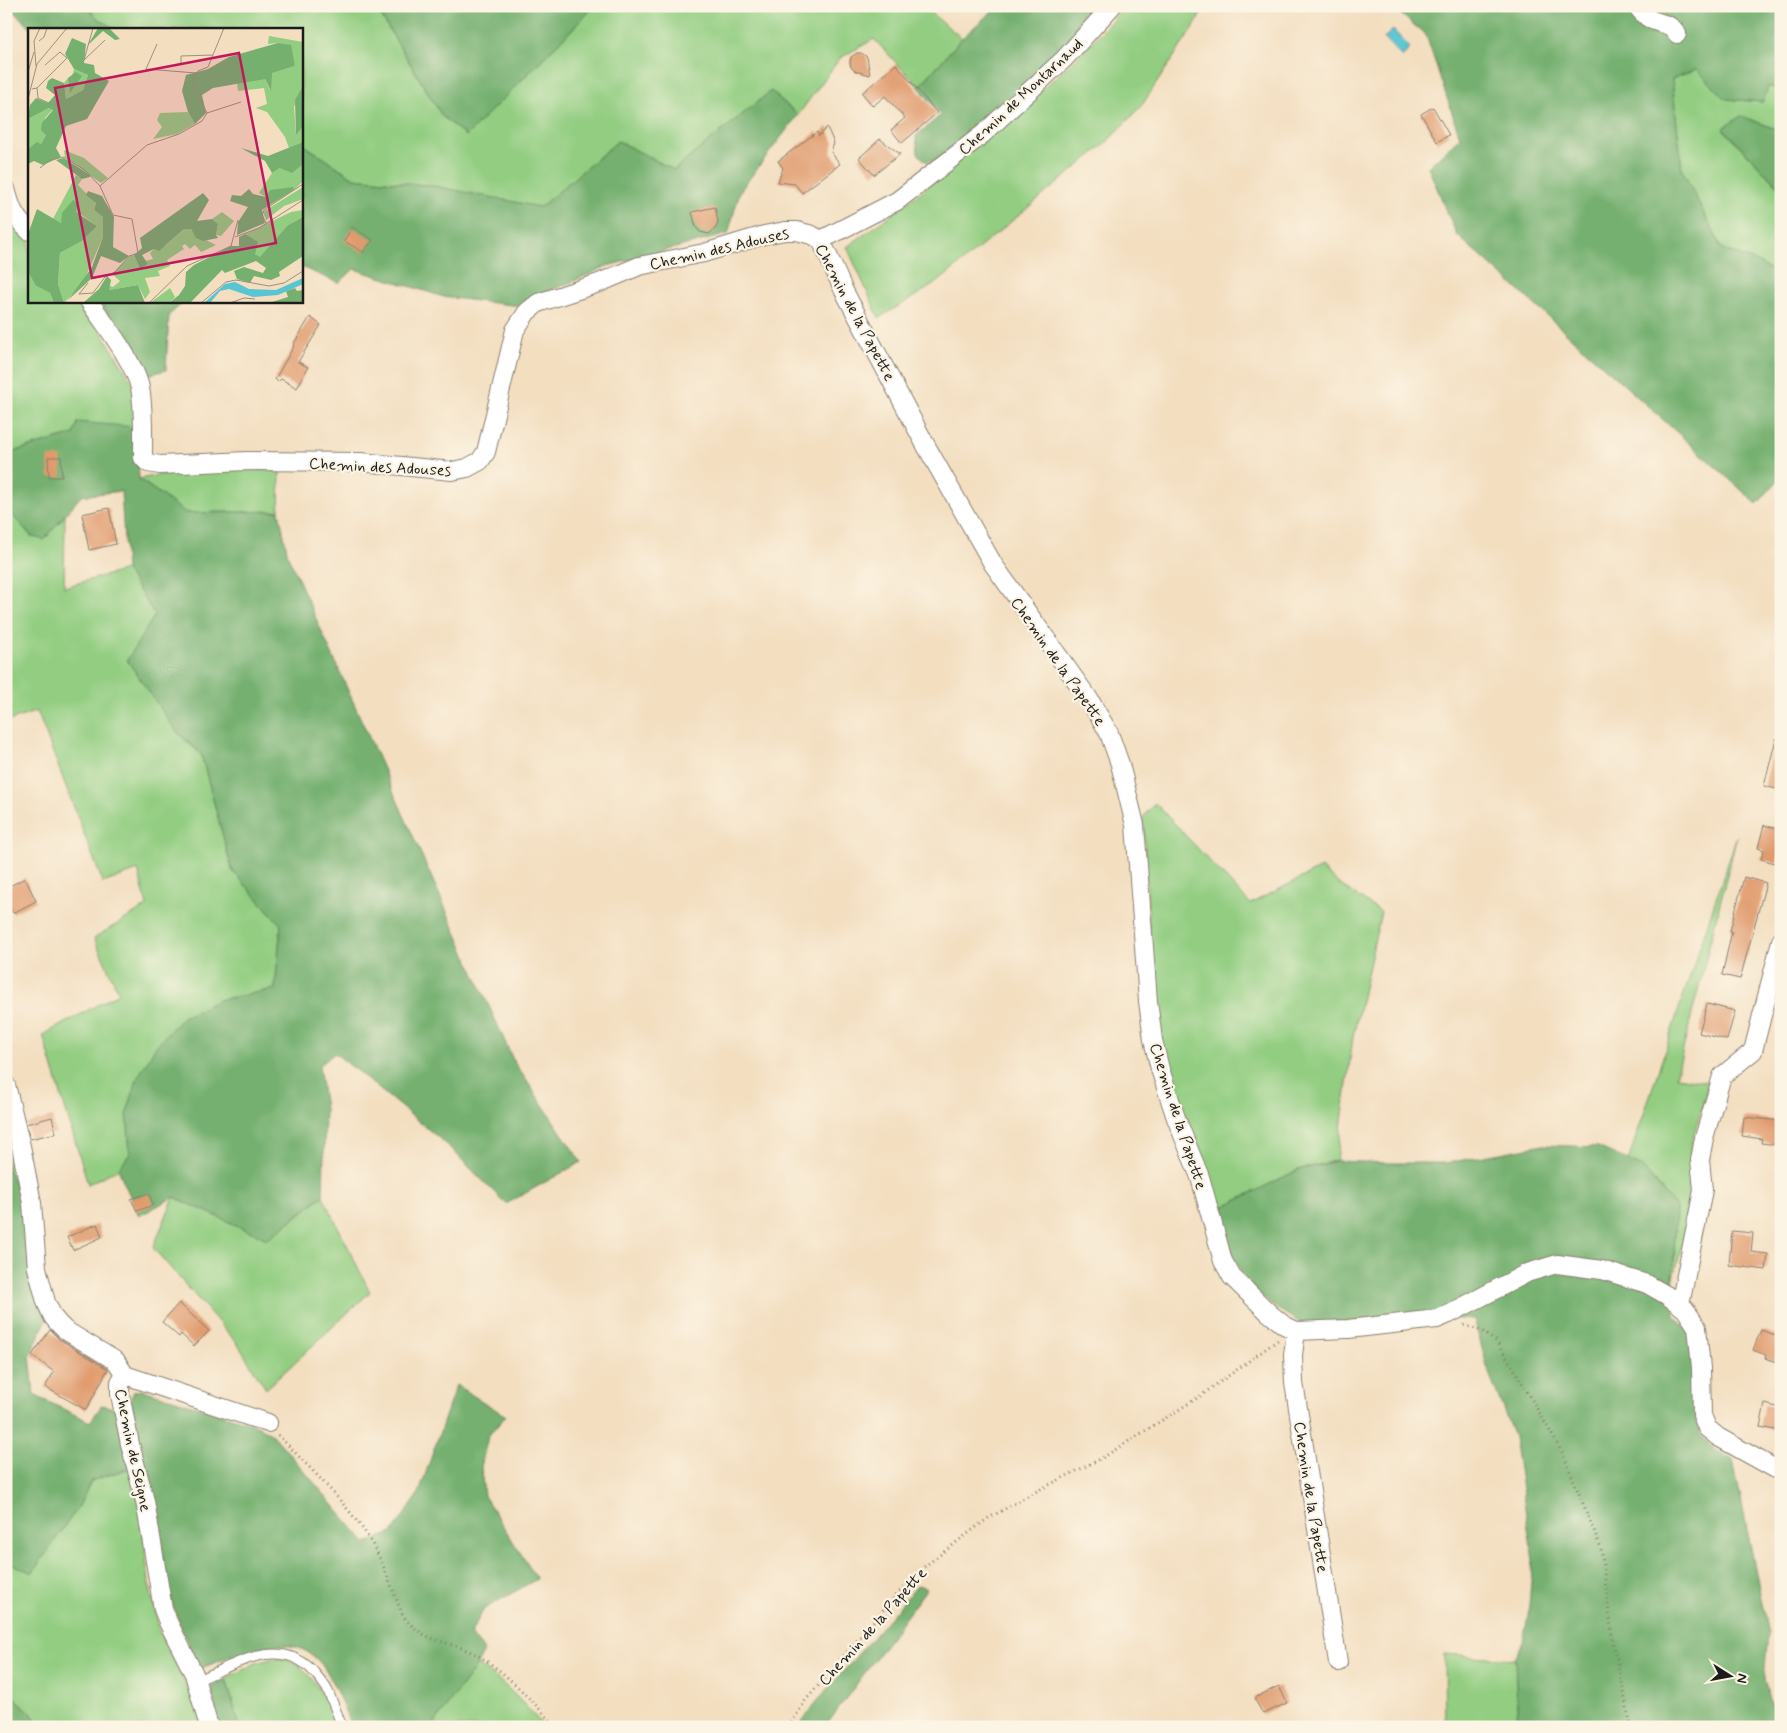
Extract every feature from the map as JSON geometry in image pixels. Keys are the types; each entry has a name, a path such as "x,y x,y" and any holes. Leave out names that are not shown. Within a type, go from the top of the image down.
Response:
{"street":[{"name":"Chemin de Montarnaud","path":"816,238 897,201 983,134 1064,59 1112,6"},
{"path":"1637,6 1643,14 1653,20 1674,28 1677,34"},
{"path":"6,189 9,202 17,220 28,230"},
{"name":"Chemin des Adouses","path":"89,302 123,352 137,378 140,389 143,458 148,463 160,465 247,461 361,462 452,471 467,468 480,461 486,452 516,330 527,312 538,303 639,266 704,253 764,235 791,231 816,238"},
{"name":"Chemin de la Papette","path":"816,238 925,444 993,564 1090,699 1109,733 1120,764 1135,825 1148,1001 1153,1040 1160,1069 1176,1118 1200,1177 1223,1261 1232,1277 1269,1313 1296,1332 1293,1355 1294,1383 1338,1662"},
{"path":"1680,1305 1703,1190 1700,1160 1704,1138 1722,1076 1753,1050 1781,941"},
{"name":"Chemin de Seigne","path":"6,1085 26,1174 33,1212 37,1268 46,1302 58,1323 116,1361 124,1375 120,1382 120,1394 130,1444 145,1501 163,1609 196,1681 209,1727"},
{"path":"1296,1332 1348,1330 1437,1319 1527,1273 1557,1264 1602,1270 1647,1284 1685,1309 1697,1327 1701,1368 1702,1415 1707,1428 1718,1437 1781,1472"},
{"path":"124,1375 268,1423"}],"lane":[{"path":"196,1681 262,1654 278,1653 292,1656 306,1664 320,1679 328,1691 342,1727"}],"path":[{"path":"1437,1319 1482,1331 1496,1342 1514,1367 1563,1454 1601,1548 1612,1636 1631,1727"},
{"name":"Chemin de la Papette","path":"789,1727 805,1702 890,1602 920,1570 987,1519 1033,1492 1102,1458 1199,1397 1280,1338 1296,1332"},
{"path":"268,1423 334,1495 366,1534 380,1561 403,1616 410,1625 431,1639 473,1653 493,1666 532,1700 556,1727"}],"green space":[{"path":"8,6 85,6 99,19 113,28 31,28"},
{"path":"85,6 375,6 442,116 466,136 595,6 922,6 962,38 919,87 874,39 840,58 798,115 771,91 674,170 618,141 540,208 435,186 354,178 302,144 302,28 113,28 99,19"},
{"path":"375,6 595,6 466,136 442,116"},
{"path":"998,6 1099,6 1074,39 941,161 925,161 918,153 916,136 941,115 919,87 962,38"},
{"path":"1125,6 1204,6 1197,22 1142,105 1106,143 938,282 879,318 847,247 910,201 1034,97 1084,51"},
{"path":"1391,6 1781,6 1781,88 1768,87 1763,102 1726,99 1696,69 1672,79 1682,170 1722,249 1759,263 1781,277 1781,477 1757,504 1457,235 1428,167 1460,137 1426,35"},
{"path":"1696,69 1726,99 1762,102 1768,87 1781,88 1781,131 1741,116 1723,129 1781,189 1781,277 1759,263 1722,249 1682,170 1672,79"},
{"path":"771,91 798,115 740,191 728,234 607,266 572,282 529,298 520,306 444,297 354,269 339,283 302,267 302,144 354,178 434,186 540,207 618,141 674,170"},
{"path":"1741,116 1781,131 1781,189 1723,128"},
{"path":"6,203 28,235 28,302 84,302 135,387 136,427 74,434 6,454"},
{"path":"101,302 184,302 169,315 166,370 140,377"},
{"path":"78,422 136,427 139,479 186,513 279,511 288,556 514,1062 581,1162 506,1204 445,1143 335,1053 319,1066 325,1109 323,1196 267,1239 174,1197 139,1216 118,1169 130,1154 127,1112 138,1077 156,1046 183,1017 219,1000 275,989 281,925 232,870 201,754 176,731 127,660 155,615 126,570 121,491 81,496 44,540 31,536 6,508 6,454 74,434"},
{"path":"196,468 280,470 279,511 186,513 139,479"},
{"path":"6,508 31,536 44,540 65,515 64,587 126,570 155,615 176,731 201,754 232,870 281,924 275,989 219,1000 183,1018 156,1046 127,1112 130,1154 118,1169 88,1184 43,1035 119,993 94,938 147,906 138,870 103,883 37,711 6,722"},
{"path":"1155,803 1250,904 1321,868 1339,884 1381,912 1353,1037 1337,1160 1298,1170 1221,1208 1166,1073 1153,997 1143,817"},
{"path":"1737,836 1676,1077 1709,1082 1690,1148 1693,1200 1673,1282 1676,1207 1642,1167 1628,1161"},
{"path":"6,1114 26,1195 12,1178 8,1168 5,1148"},
{"path":"1543,1145 1598,1147 1642,1167 1676,1207 1673,1282 1674,1316 1690,1330 1696,1422 1700,1434 1716,1450 1733,1460 1768,1633 1764,1681 1780,1727 1518,1727 1515,1659 1523,1642 1528,1616 1533,1560 1514,1437 1489,1373 1474,1320 1410,1315 1386,1321 1301,1323 1271,1305 1245,1280 1226,1241 1221,1208 1298,1170 1337,1161 1447,1163"},
{"path":"6,1166 16,1187 26,1195 47,1319 30,1355 34,1395 90,1422 102,1405 117,1409 130,1468 91,1481 79,1506 32,1573 6,1561"},
{"path":"323,1196 370,1292 266,1389 237,1343 153,1248 174,1197 267,1239"},
{"path":"456,1385 506,1416 488,1436 481,1467 484,1496 537,1579 484,1609 470,1634 484,1650 477,1665 434,1724 436,1727 351,1727 342,1703 322,1665 309,1653 295,1647 279,1645 262,1647 245,1651 198,1669 171,1602 150,1490 138,1451 131,1398 134,1391 143,1390 257,1425 274,1436 366,1543 392,1533 419,1493"},
{"path":"130,1468 140,1506 149,1583 160,1634 198,1709 201,1722 199,1727 41,1727 30,1712 6,1690 6,1561 32,1573 79,1506 91,1481"},
{"path":"918,1585 927,1588 825,1727 799,1727 815,1704"},
{"path":"1444,1654 1515,1659 1518,1727 1445,1727"},
{"path":"271,1659 287,1659 303,1669 311,1677 324,1698 337,1727 240,1727 226,1679 256,1663"},
{"path":"477,1665 503,1684 544,1727 436,1727 433,1724"},
{"path":"226,1679 240,1727 219,1727 211,1686"},
{"path":"6,1690 30,1712 41,1727 6,1727"}],"water":[{"path":"1393,30 1410,48 1402,57 1384,38"}],"building":[{"path":"857,53 867,57 870,75 855,71 851,67 851,57"},
{"path":"896,64 937,113 902,143 891,130 905,118 885,96 873,106 862,93"},
{"path":"1433,107 1449,135 1437,142 1421,114"},
{"path":"827,127 834,143 831,152 840,164 802,193 795,184 778,182 783,168 778,161 817,132 819,136"},
{"path":"880,139 900,154 874,175 859,158"},
{"path":"715,207 718,222 716,228 709,234 700,232 696,227 692,212"},
{"path":"352,227 373,240 363,252 344,241"},
{"path":"310,317 321,325 298,362 308,367 297,388 281,379 278,382 275,379"},
{"path":"48,457 61,457 62,477 49,477"},
{"path":"109,508 116,544 89,550 82,514"},
{"path":"1776,739 1781,740 1781,790 1764,786"},
{"path":"1764,825 1781,830 1781,849 1777,864 1761,859 1764,850 1758,848"},
{"path":"1744,877 1766,883 1740,979 1722,975 1732,931 1730,931"},
{"path":"25,878 36,901 13,913 6,898 6,888"},
{"path":"1707,1004 1735,1011 1727,1040 1699,1033"},
{"path":"52,1117 56,1133 30,1139 26,1124"},
{"path":"1744,1117 1781,1121 1779,1145 1761,1143 1762,1139 1742,1136"},
{"path":"149,1193 153,1205 137,1211 131,1199"},
{"path":"97,1224 102,1237 73,1250 67,1237"},
{"path":"1732,1231 1753,1233 1751,1252 1768,1254 1766,1270 1729,1265"},
{"path":"179,1303 209,1331 194,1346 181,1334 179,1337 162,1322"},
{"path":"50,1330 59,1339 108,1369 86,1410 45,1387 54,1372 32,1355"},
{"path":"1761,1330 1781,1337 1781,1363 1765,1358 1766,1355 1753,1350"},
{"path":"1765,1404 1781,1408 1781,1431 1760,1427"},
{"path":"1279,1686 1287,1703 1263,1714 1254,1698"}]}
